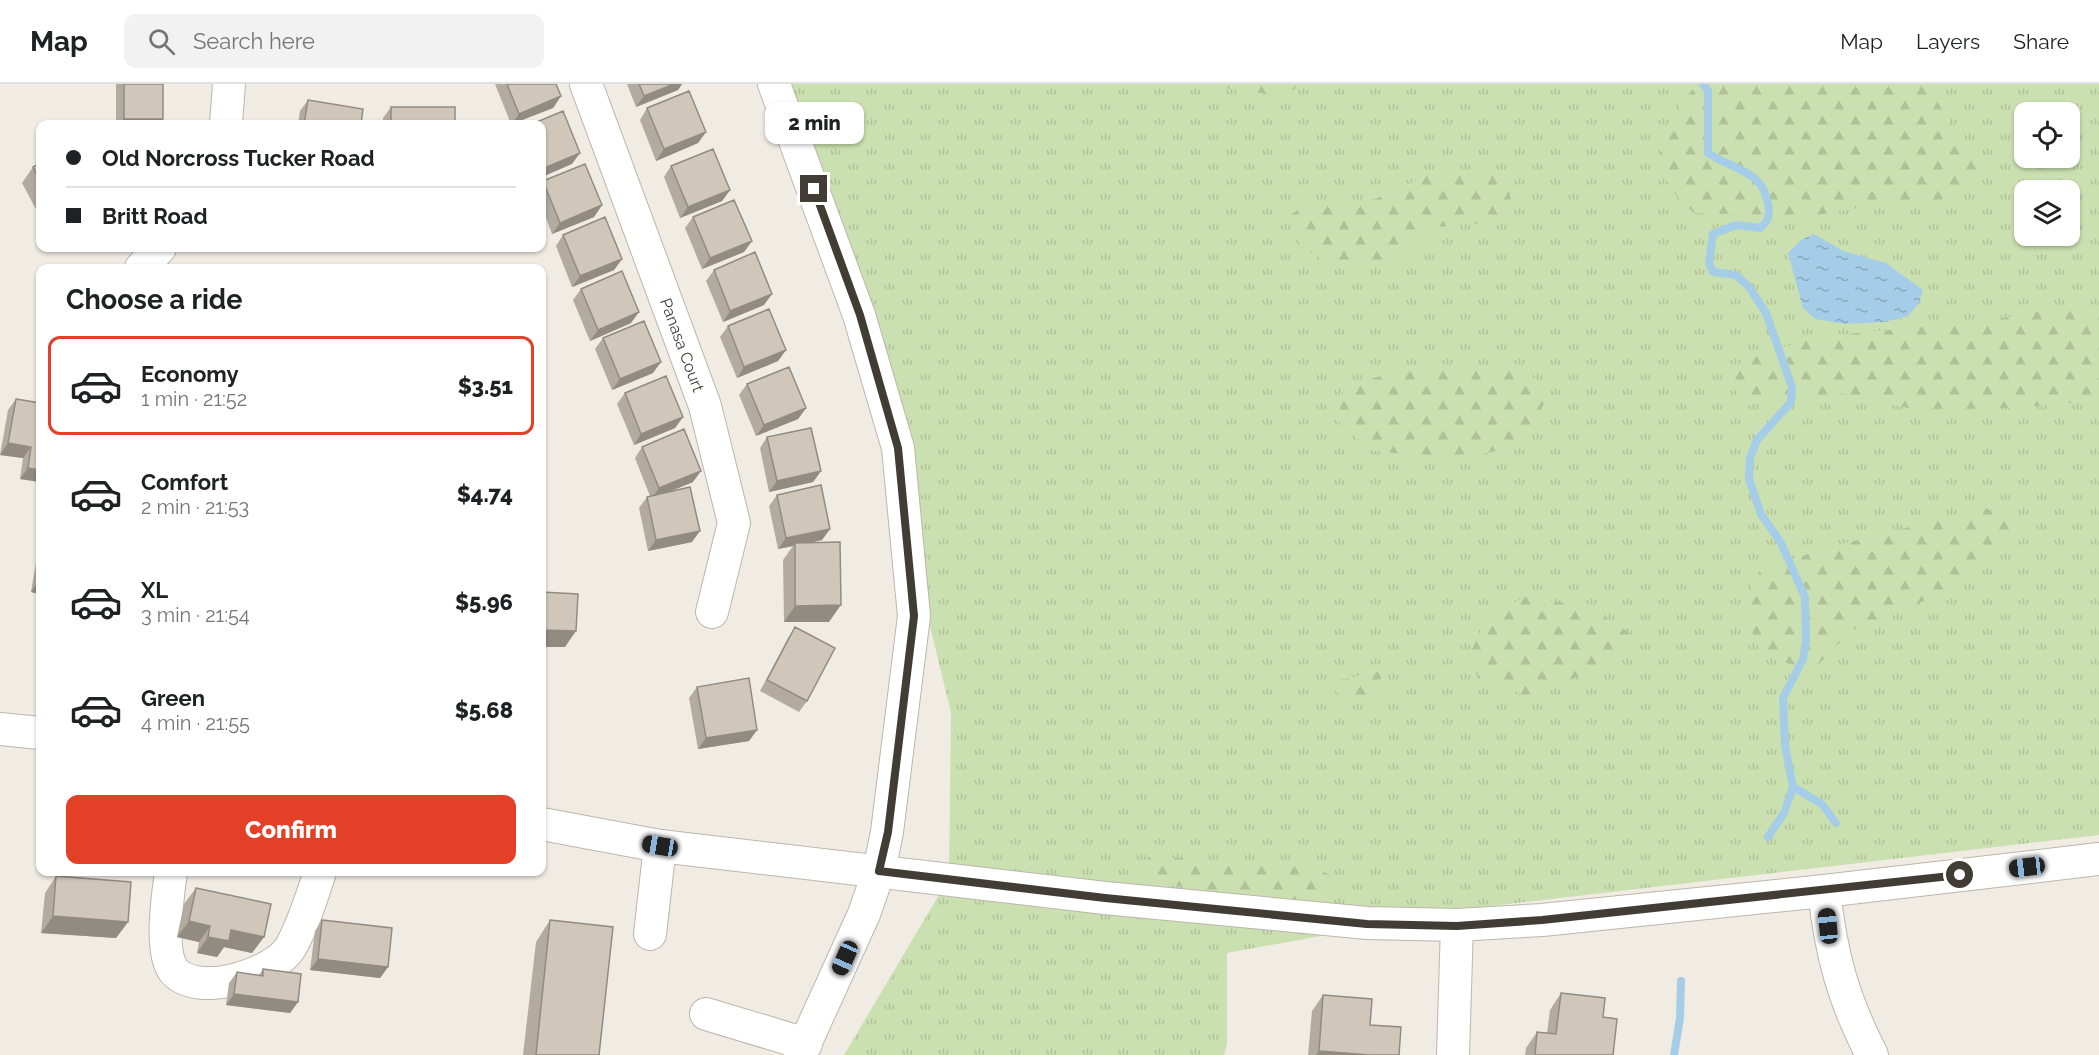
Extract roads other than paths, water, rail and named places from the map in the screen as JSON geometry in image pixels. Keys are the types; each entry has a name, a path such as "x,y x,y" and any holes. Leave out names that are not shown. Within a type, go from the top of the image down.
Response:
{"street":[{"path":"226,120 229,84"},
{"name":"Panasa Court","path":"586,84 705,406 734,523 712,612"},
{"path":"706,1014 803,1050 864,914 879,871 888,832 914,616 898,448 860,315 774,84"},
{"path":"145,264 156,252"},
{"path":"0,729 36,733"},
{"path":"546,825 660,846 1105,898 1367,924 1457,926 1542,920 1824,891 2099,859"},
{"path":"650,934 660,846"},
{"path":"170,876 166,906 167,953 174,971 190,980 212,982 243,978 269,968 289,949 319,876"},
{"path":"1824,891 1830,943 1850,1011 1872,1055"},
{"path":"1453,1055 1457,926"}],"water":[{"path":"1814,234 1843,251 1886,263 1923,290 1919,303 1908,316 1885,322 1845,324 1815,319 1803,308 1788,253 1801,240"}],"waterway":[{"path":"1703,84 1708,91 1708,153 1753,177 1764,192 1769,211 1767,220 1760,228 1736,225 1713,234 1709,263 1713,272 1736,275 1749,287 1766,313 1792,387 1791,402 1757,440 1750,458 1749,479 1761,514 1781,543 1805,597 1806,641 1803,659 1783,698 1785,745 1793,787 1784,813 1768,837"},
{"path":"1793,787 1822,804 1836,823"},
{"path":"1674,1055 1680,1018 1681,981"}]}
